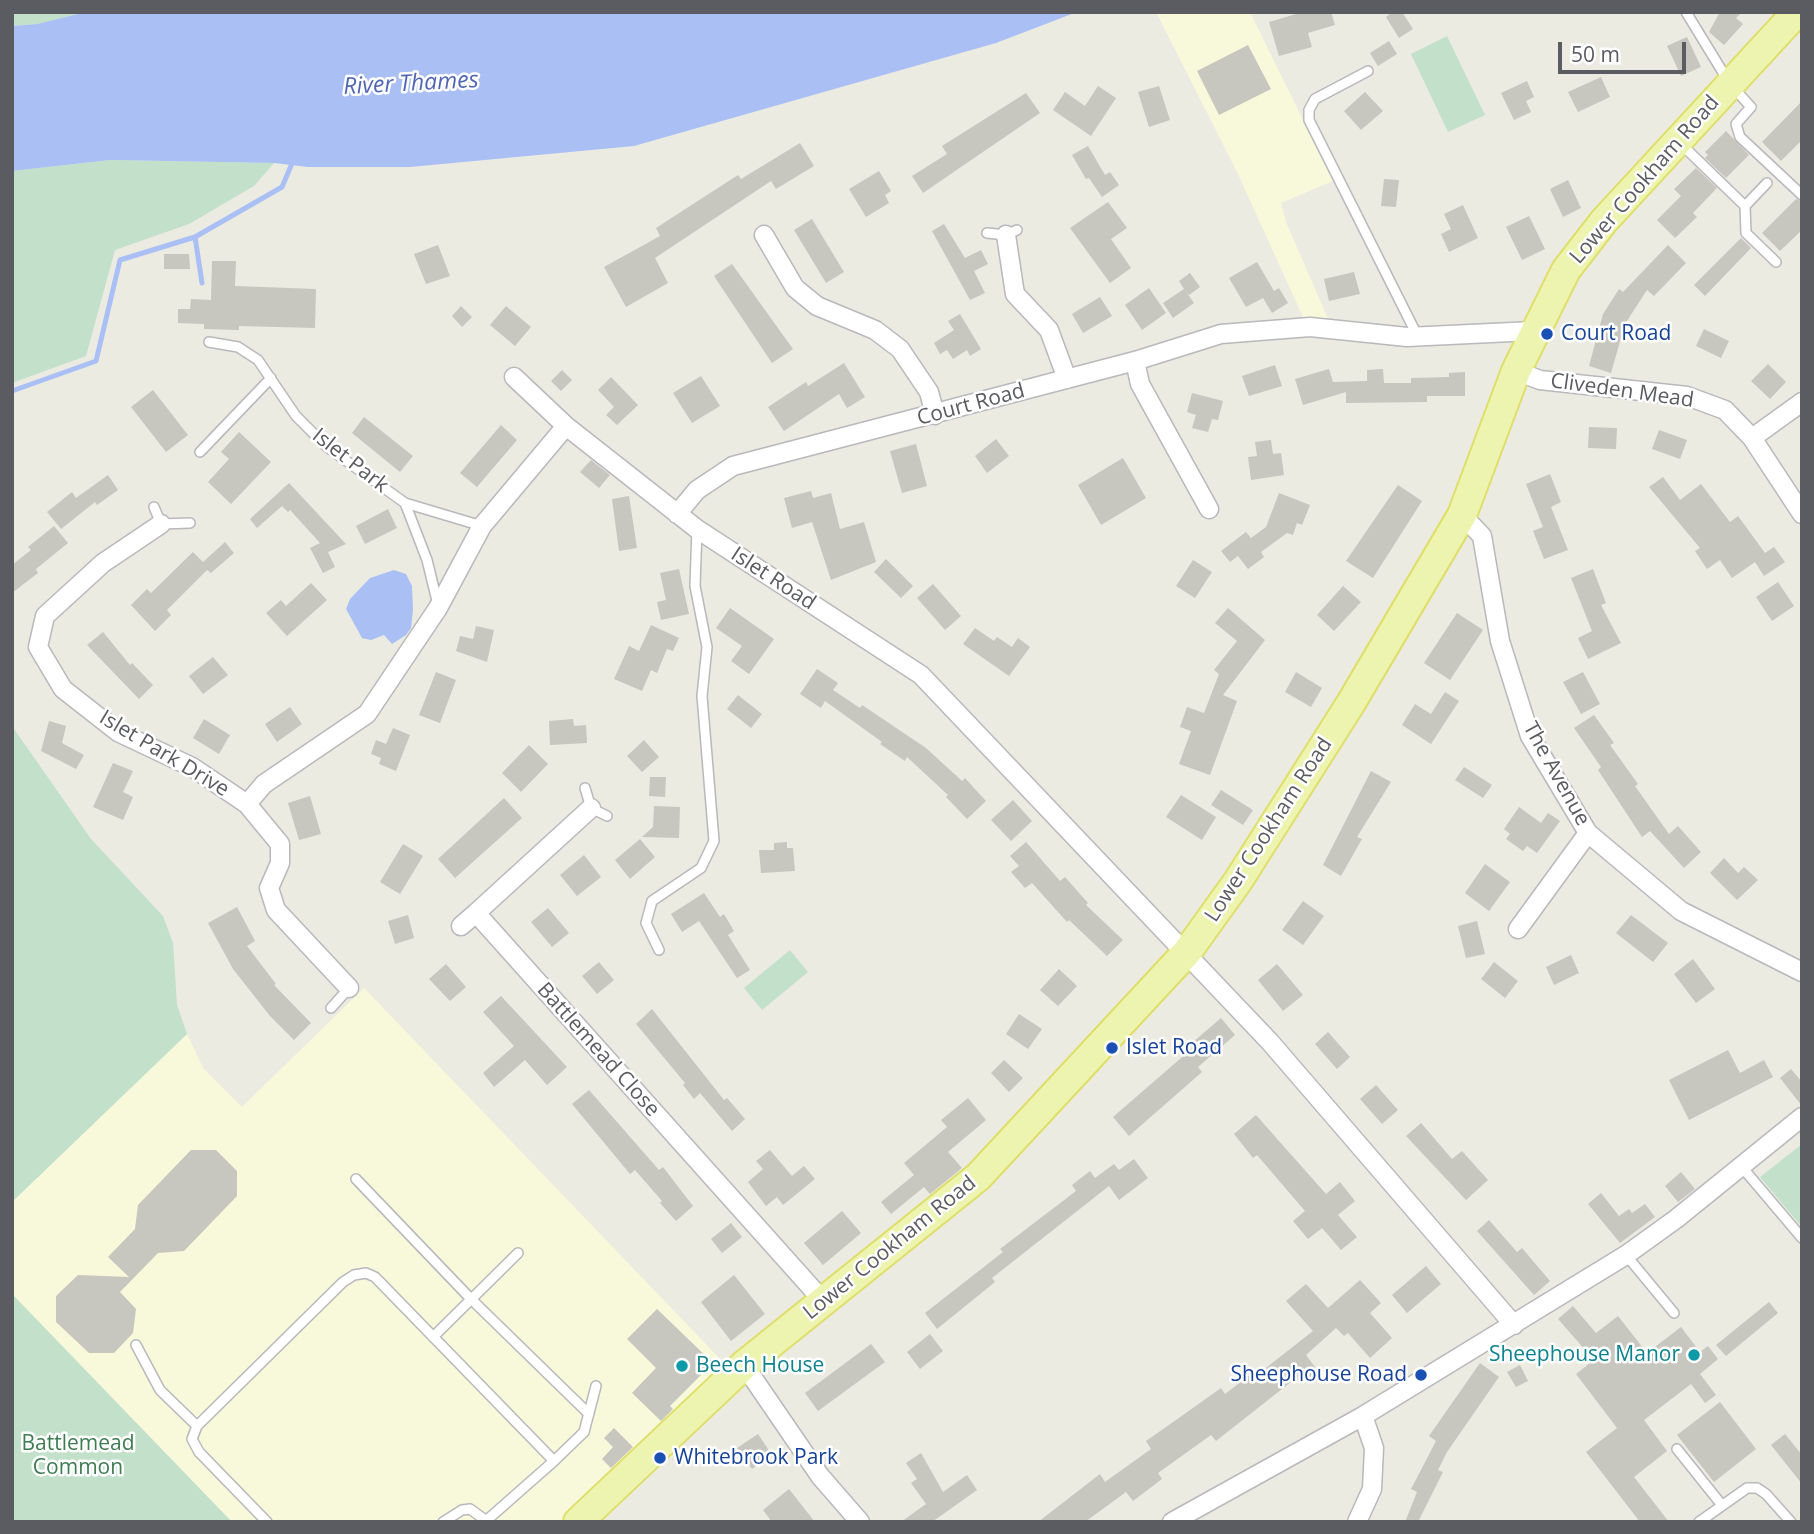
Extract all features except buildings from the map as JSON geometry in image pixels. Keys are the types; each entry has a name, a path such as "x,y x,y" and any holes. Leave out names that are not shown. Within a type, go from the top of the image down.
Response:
{"main road":[{"name":"Lower Cookham Road","path":"578,1522 744,1365 825,1303 978,1177 1187,952 1238,881 1344,714 1462,515 1516,371 1533,331 1566,270 1604,221 1797,12"}],"street":[{"path":"1011,232 1015,294 1049,330 1067,379"},
{"path":"765,235 795,288 817,306 875,330 900,349 929,392 935,415"},
{"name":"Court Road","path":"677,514 697,490 733,466 1135,361 1221,334 1310,327 1418,337 1533,331"},
{"path":"1135,361 1140,384 1207,485 1209,509"},
{"name":"Cliveden Mead","path":"1516,371 1540,380 1687,396 1725,410 1752,438 1802,514"},
{"name":"Islet Road","path":"514,377 566,426 697,529 921,675 1270,1042 1514,1325"},
{"path":"1752,438 1802,402"},
{"path":"438,608 482,526 566,426"},
{"name":"Islet Park Drive","path":"158,515 46,616 38,647 63,689 118,732 192,767 247,804 280,844 280,863 269,888 276,910 349,988"},
{"name":"The Avenue","path":"1462,515 1482,536 1500,642 1530,736 1588,832 1681,911 1802,972"},
{"name":"Islet Park Drive","path":"247,804 264,784 367,713 438,608"},
{"path":"461,926 591,808"},
{"path":"1518,929 1588,832"},
{"name":"Battlemead Close","path":"476,913 825,1303"},
{"path":"1172,1522 1363,1416 1626,1255 1802,1116"},
{"path":"744,1365 820,1476 860,1522"},
{"path":"1357,1522 1372,1489 1374,1448 1363,1416"}],"lane":[{"path":"1685,12 1730,84 1751,107 1736,124 1741,137 1802,195"},
{"path":"1368,71 1315,99 1309,110 1309,120 1418,337"},
{"path":"1677,141 1745,205 1746,233 1776,262"},
{"path":"1745,205 1766,183"},
{"path":"987,233 1011,232"},
{"name":"Islet Park","path":"209,342 248,352 271,378 296,416 327,447 405,503 482,526"},
{"path":"200,452 271,378"},
{"path":"405,503 427,560 438,608"},
{"path":"158,515 190,523"},
{"path":"659,950 646,923 652,901 701,869 713,841 702,696 707,647 695,586 697,529"},
{"path":"585,788 591,808 607,816"},
{"path":"331,1008 349,988"},
{"path":"1741,1166 1802,1238"},
{"path":"356,1179 470,1298 589,1415"},
{"path":"433,1336 518,1253"},
{"path":"1626,1255 1674,1313"},
{"path":"267,1522 199,1452 192,1439 197,1426 343,1282 354,1275 366,1273 375,1277 554,1461"},
{"path":"136,1345 160,1391 197,1426"},
{"path":"443,1522 462,1510 470,1509 487,1521 584,1432 596,1386"},
{"path":"1677,1449 1721,1504"},
{"path":"1699,1522 1746,1488 1757,1488 1766,1493 1791,1522"}],"shaded area":[{"path":"1156,12 1250,12 1333,181 1281,203 1286,222 1329,321 1303,317 1238,174"},
{"name":"Whitebrook Park","path":"364,988 726,1365 569,1522 232,1522 12,1294 12,1202 187,1034 203,1068 242,1107"}],"green space":[{"path":"12,12 131,12 82,13 37,24 12,26"},
{"path":"1447,36 1485,115 1448,132 1411,54"},
{"path":"110,160 274,163 254,186 189,224 115,250 86,356 12,383 12,171"},
{"path":"12,726 91,839 163,916 173,943 177,1005 187,1034 12,1202"},
{"path":"790,950 808,972 762,1010 744,988"},
{"path":"1802,1144 1802,1227 1760,1177"},
{"name":"Battlemead Common","path":"12,1294 232,1522 12,1522"}],"water":[{"name":"River Thames","path":"1077,12 996,43 634,146 410,167 308,167 274,163 110,160 12,171 12,26 37,24 82,13"},
{"path":"394,570 406,574 412,586 411,628 406,635 392,644 384,635 371,640 362,638 346,609 350,599 370,578"}],"waterway":[{"path":"12,391 96,361 120,260 195,237 282,187 293,161"},
{"path":"195,237 202,283"}],"place":[{"name":"Court Road","path":"1547,334"},
{"name":"Islet Road","path":"1112,1048"},
{"name":"Sheephouse Manor","path":"1694,1355"},
{"name":"Beech House","path":"682,1366"},
{"name":"Sheephouse Road","path":"1421,1375"},
{"name":"Whitebrook Park","path":"660,1458"}]}
